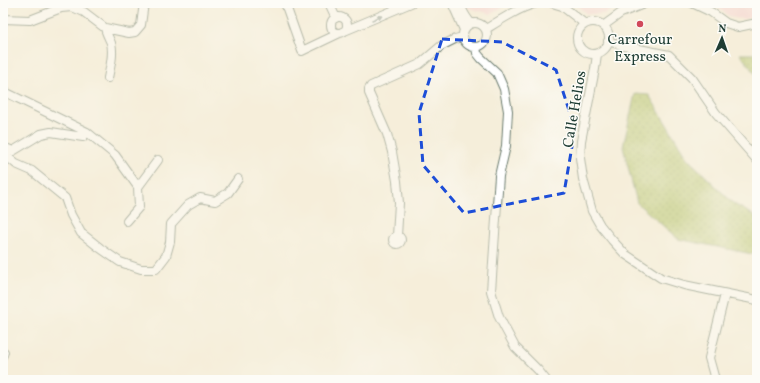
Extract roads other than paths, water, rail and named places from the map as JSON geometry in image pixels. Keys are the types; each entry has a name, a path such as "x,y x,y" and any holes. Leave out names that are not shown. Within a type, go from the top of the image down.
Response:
{"street":[{"path":"3,19 30,20 61,8 72,7 84,12 105,28 128,33 135,32 141,25 144,3"},
{"path":"285,3 302,51 342,32 411,3"},
{"path":"329,3 336,18 338,17 344,19 346,23 346,29 342,32"},
{"path":"397,236 399,203 393,160 387,134 369,93 369,89 371,86 420,64 441,46 463,34 465,27 471,23 480,23 486,29 486,41 484,44 472,47 466,43 463,34 452,3"},
{"path":"459,3 467,19 471,23"},
{"path":"486,29 528,6 537,3"},
{"path":"552,3 562,6 585,24"},
{"path":"603,26 621,13 646,3"},
{"path":"692,3 711,12 726,23 738,27 757,23"},
{"path":"594,22 603,26 608,33 608,41 605,49 597,54 587,54 582,51 577,42 578,32 581,28 585,24 594,22"},
{"path":"105,28 111,43 112,57 108,78"},
{"path":"608,41 624,46 669,55 692,78 716,114 757,160"},
{"path":"476,47 477,53 481,58 497,73 504,89 508,111 506,146 499,176 491,292 499,317 515,347 546,380"},
{"name":"Calle Helios","path":"597,54 581,141 580,158 583,179 592,211 600,225 625,254 661,278 684,285 757,300"},
{"path":"3,91 87,132 115,155 138,187 139,207 127,221"},
{"path":"3,147 13,151 41,134 51,132 83,137 87,132"},
{"path":"3,150 4,154 16,164 32,171 65,198 71,215 81,234 120,262 141,269 156,269 166,256 170,242 171,224 188,205 200,198 215,201 228,193 238,179"},
{"path":"138,187 158,160"},
{"path":"716,380 709,358 725,294"}],"place":[{"name":"Carrefour Express","path":"640,24"}]}
